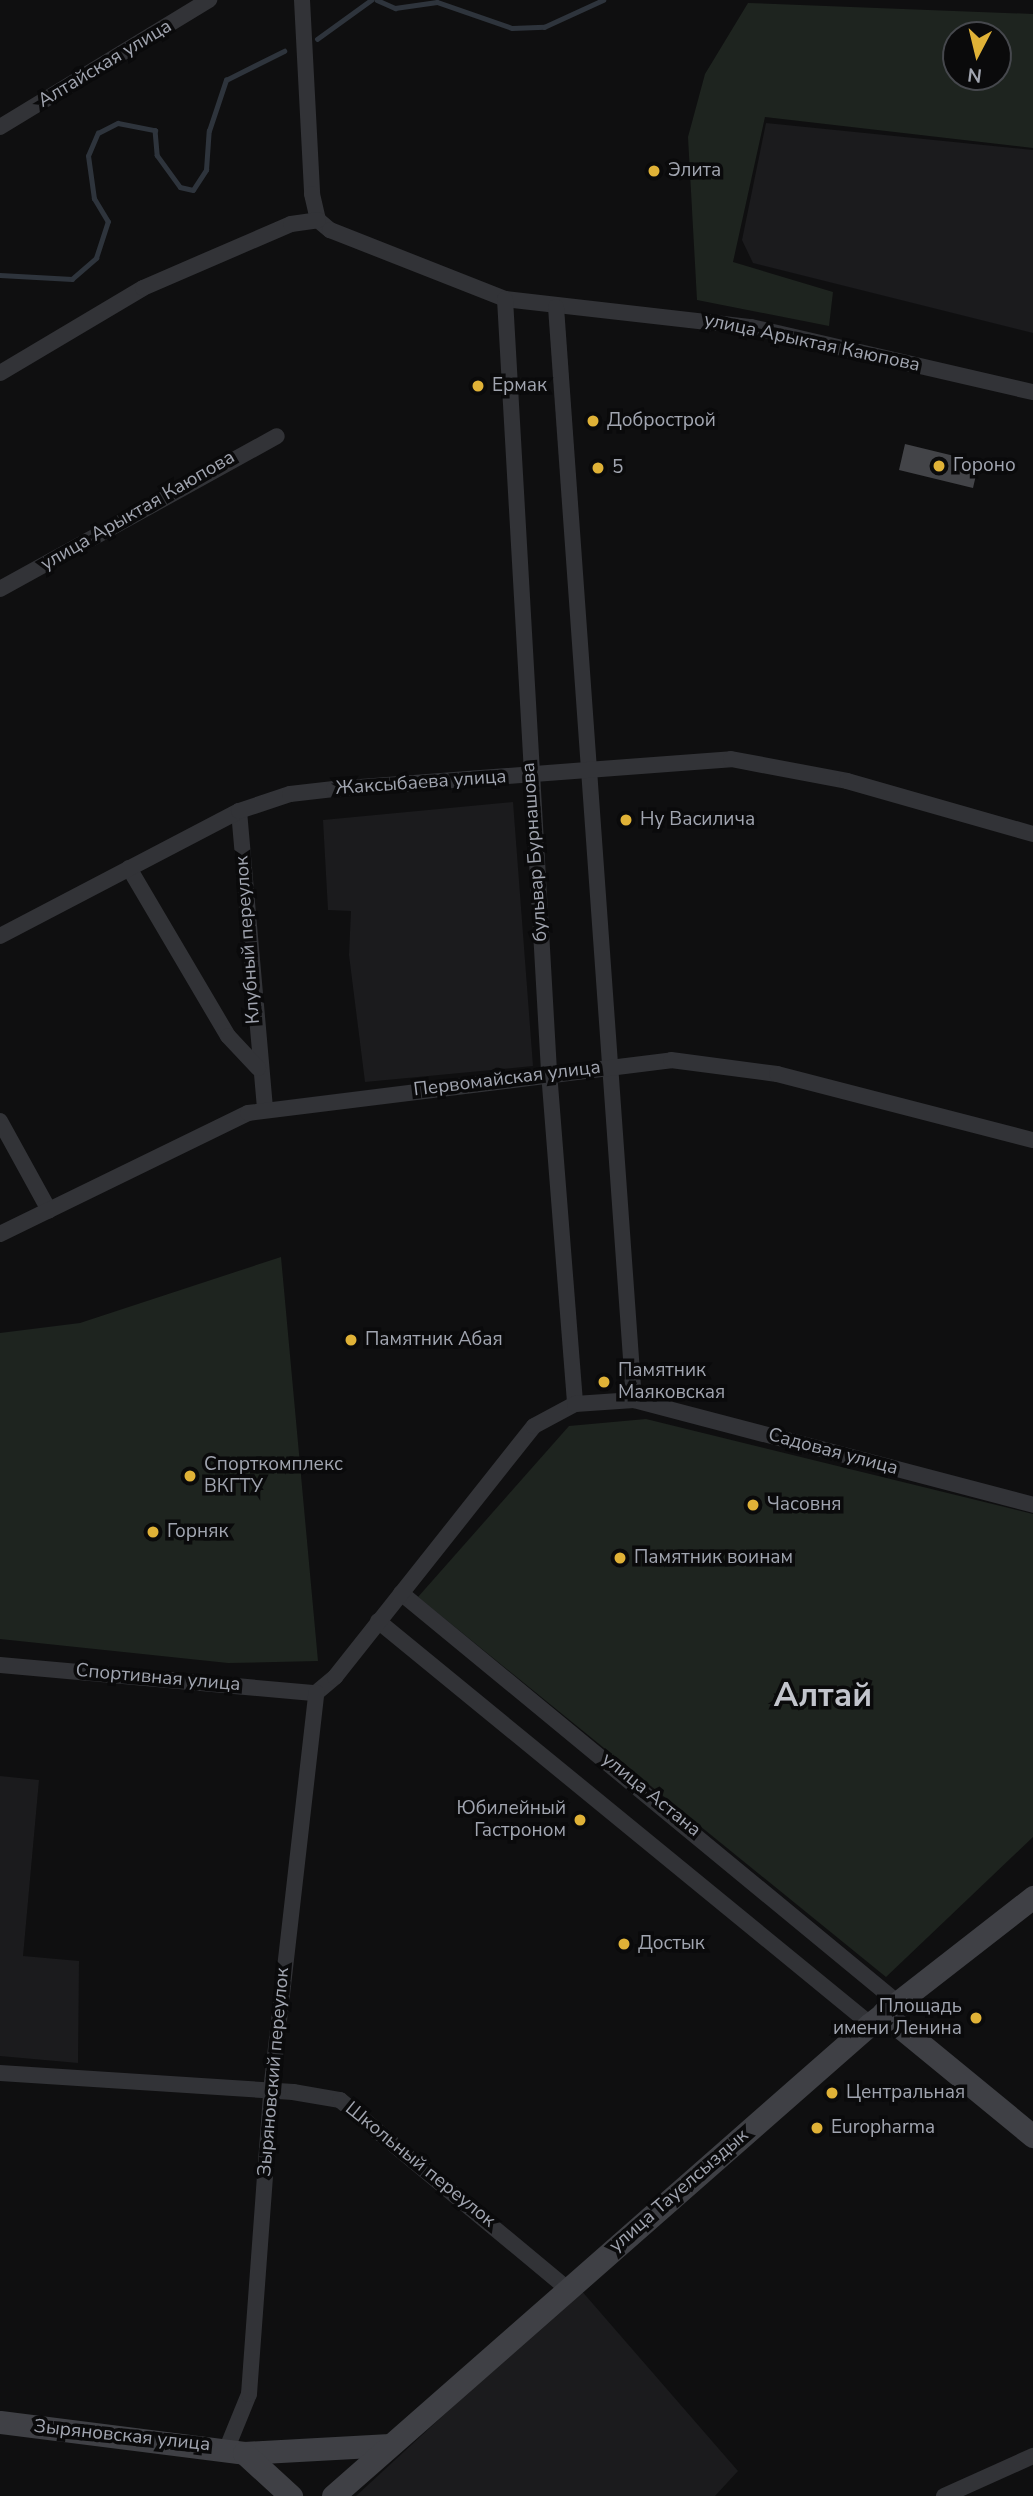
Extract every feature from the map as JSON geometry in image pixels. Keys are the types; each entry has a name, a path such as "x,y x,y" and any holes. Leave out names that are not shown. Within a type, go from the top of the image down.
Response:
{"street":[{"name":"Алтайская улица","path":"0,127 209,0"},
{"path":"0,373 143,288 292,225 318,220 312,194 302,0"},
{"name":"улица Арыктая Каюпова","path":"318,220 330,230 505,299 556,307 751,327 1033,392"},
{"name":"бульвар Бурнашова","path":"505,299 530,775 549,1073 575,1404"},
{"path":"556,307 634,1400"},
{"name":"улица Арыктая Каюпова","path":"0,589 277,436"},
{"name":"Жаксыбаева улица","path":"0,936 239,811 289,794 587,770 759,761 1033,834"},
{"name":"Клубный переулок","path":"239,811 258,1068 265,1109"},
{"name":"Клубный переулок","path":"129,868 228,1036 258,1068"},
{"name":"Первомайская улица","path":"0,1234 265,1109 671,1060 713,1063 1033,1140"},
{"path":"0,1121 49,1210"},
{"name":"Садовая улица","path":"575,1404 634,1400 1033,1504"},
{"path":"316,1693 335,1677 534,1426 575,1404"},
{"name":"улица Астана","path":"401,1593 883,2013"},
{"name":"улица Астана","path":"378,1621 883,2013 1033,2136"},
{"name":"Спортивная улица","path":"0,1665 316,1693"},
{"name":"Зыряновский переулок","path":"235,2451 249,2395 271,2091 316,1693"},
{"name":"улица Тауелсыздык","path":"333,2496 883,2013 1033,1897"},
{"name":"Школьный переулок","path":"0,2073 271,2091 340,2100 568,2288"},
{"name":"Зыряновская улица","path":"0,2423 235,2451 390,2445"},
{"path":"235,2451 291,2496"},
{"path":"944,2496 1033,2456"}],"shaded area":[{"path":"748,3 1033,14 1033,148 765,117 733,262 833,292 829,326 697,300 688,137 705,74"},
{"path":"766,123 1033,150 1033,333 753,263 742,240"},
{"path":"513,802 533,1066 365,1082 349,955 351,911 328,910 323,820"},
{"name":"Горняк","path":"281,1257 318,1661 228,1663 0,1639 0,1333 80,1323"},
{"path":"646,1419 1033,1514 1033,1837 886,1977 418,1597 569,1426"},
{"path":"0,1776 39,1780 23,1956 79,1961 78,2063 0,2056"},
{"path":"580,2289 738,2471 715,2496 356,2496"}],"building":[{"name":"Гороно","path":"905,444 979,462 973,488 899,470"}],"waterway":[{"path":"317,39 371,0"},
{"path":"377,0 395,8 437,2 512,28 544,27 603,0"},
{"path":"0,275 72,279 96,258 108,222 94,199 88,156 98,133 118,123 155,130 157,155 180,187 193,190 206,170 209,131 226,80 284,51"}],"place":[{"name":"Элита","path":"654,171"},
{"name":"Ермак","path":"478,386"},
{"name":"Добрострой","path":"593,421"},
{"name":"Гороно","path":"939,466"},
{"name":"5","path":"598,468"},
{"name":"Ну Василича","path":"626,820"},
{"name":"Памятник Абая","path":"351,1340"},
{"name":"Памятник Маяковская","path":"604,1382"},
{"name":"Спорткомплекс ВКГТУ","path":"190,1476"},
{"name":"Часовня","path":"753,1505"},
{"name":"Горняк","path":"153,1532"},
{"name":"Памятник воинам","path":"620,1558"},
{"name":"Юбилейный Гастроном","path":"580,1820"},
{"name":"Достык","path":"624,1944"},
{"name":"Площадь имени Ленина","path":"976,2018"},
{"name":"Центральная","path":"832,2093"},
{"name":"Europharma","path":"817,2128"}],"district":[{"name":"Алтай","path":"823,1696"}]}
